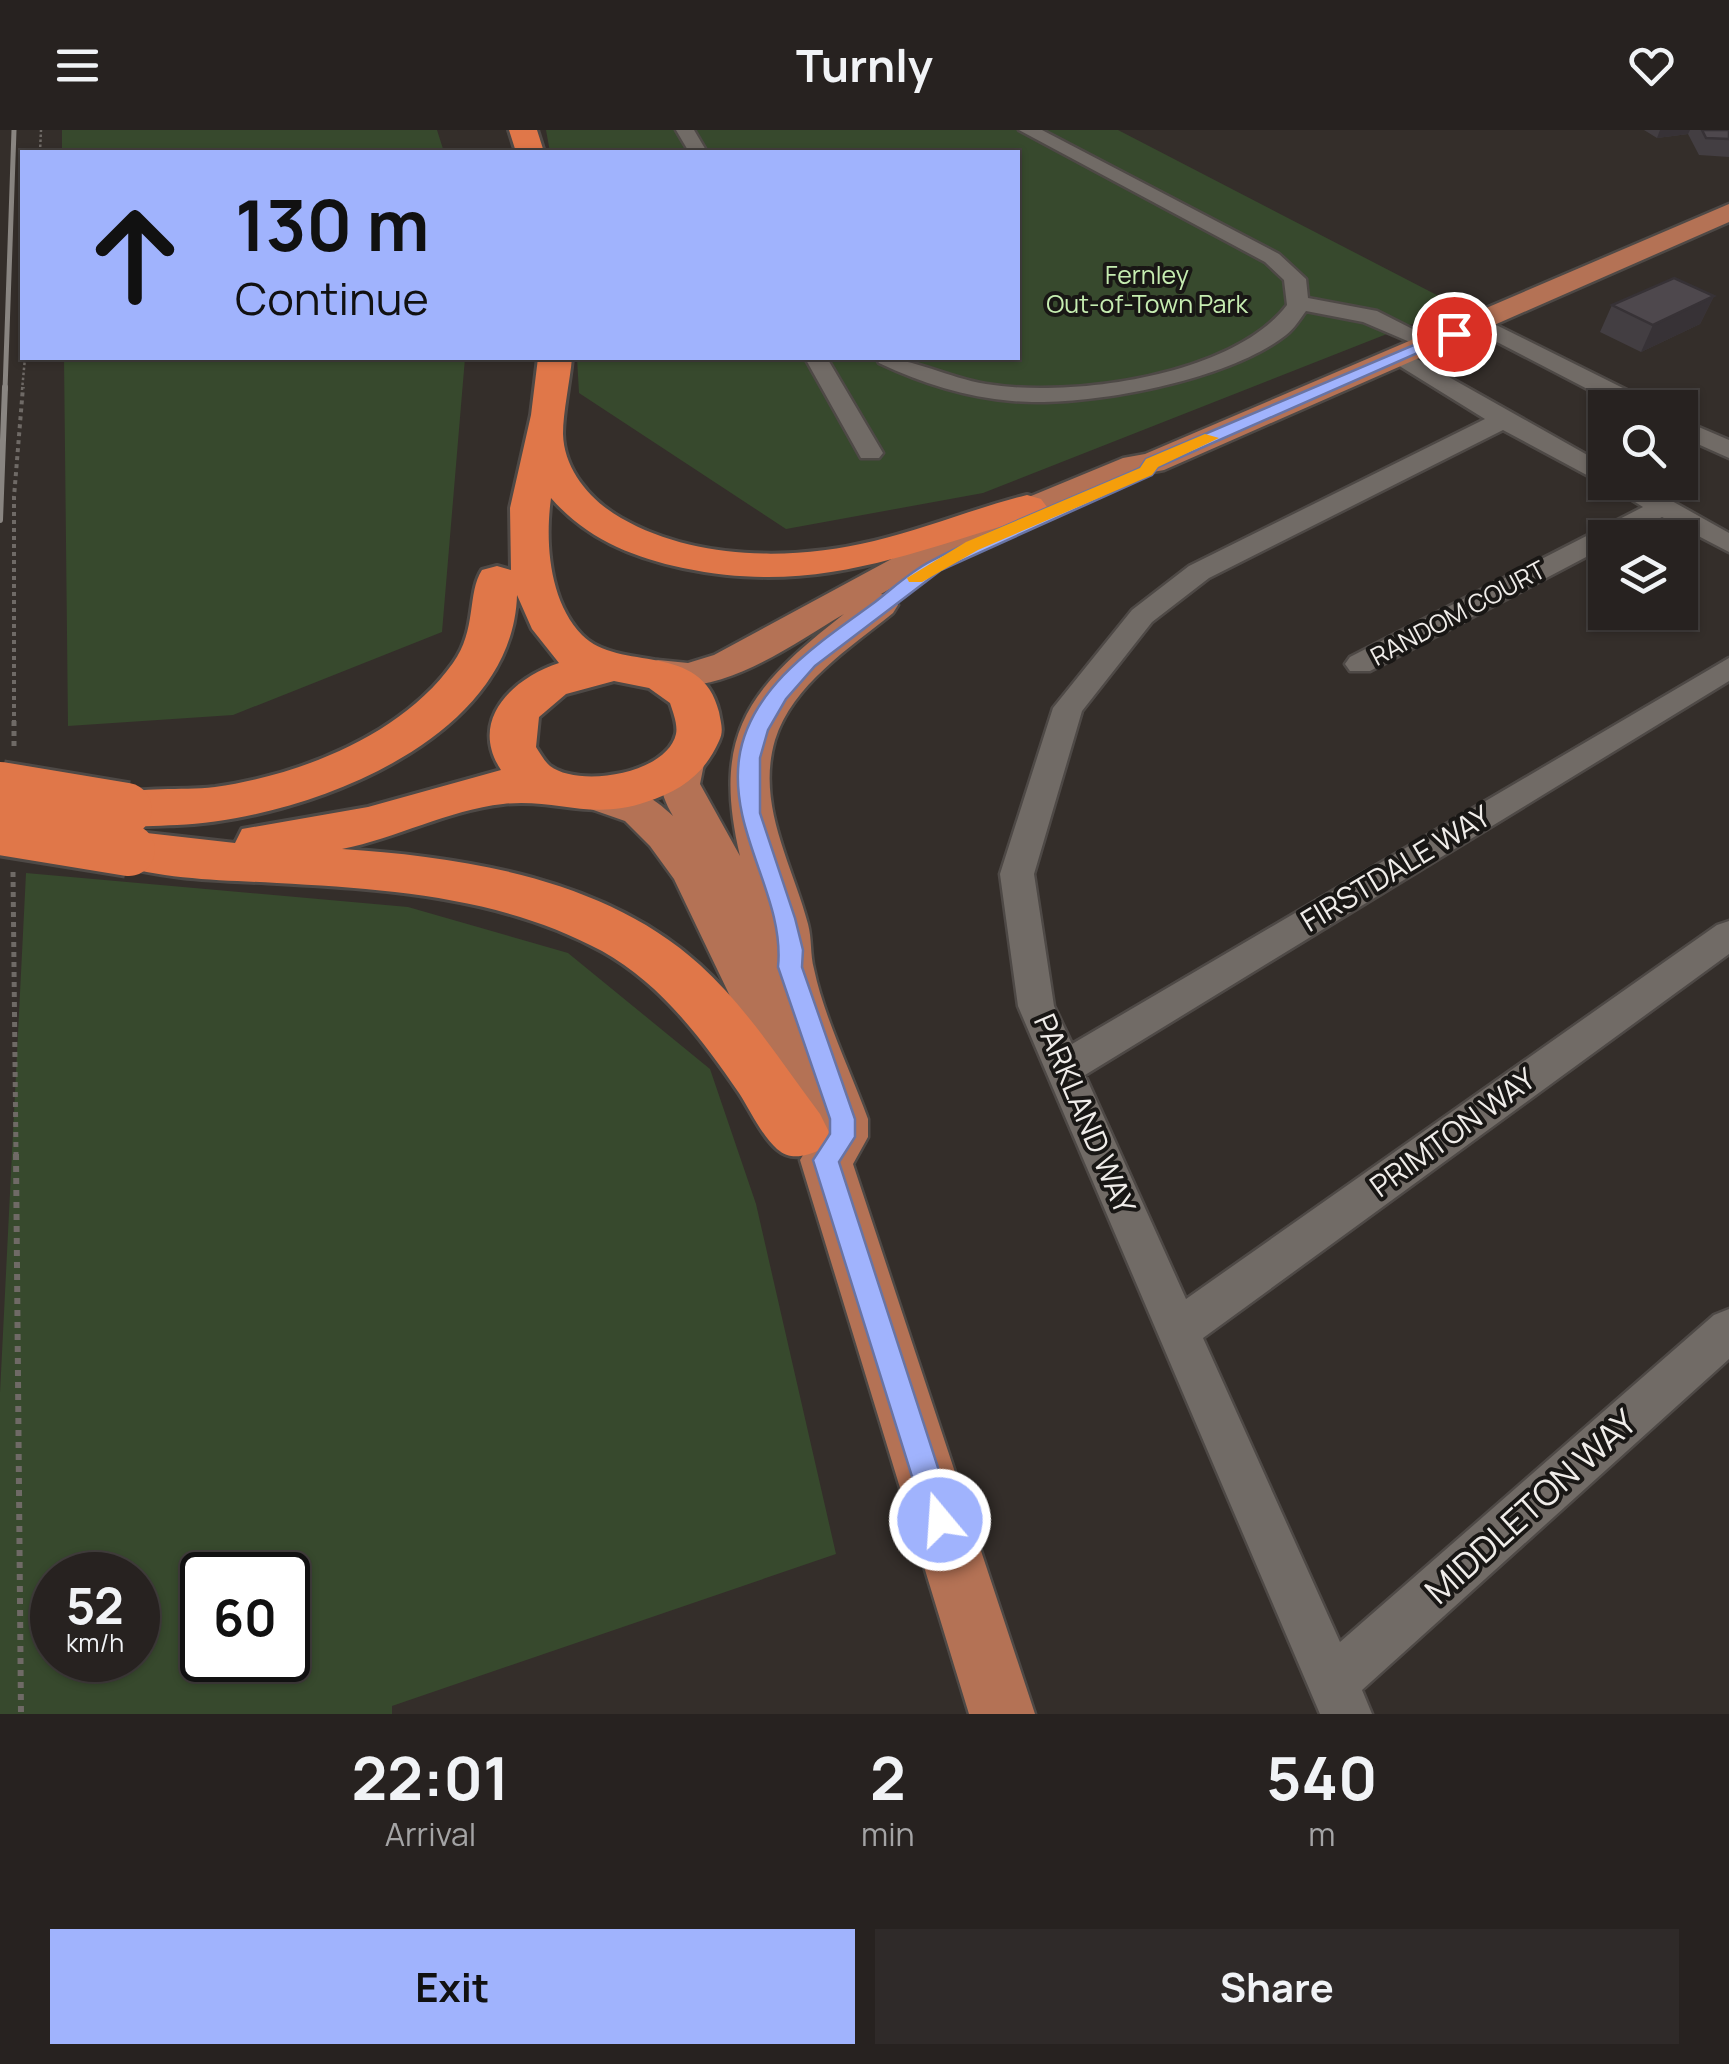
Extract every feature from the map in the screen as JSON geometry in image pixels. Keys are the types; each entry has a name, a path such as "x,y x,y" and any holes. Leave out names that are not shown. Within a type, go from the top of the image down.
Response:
{"highway":[{"path":"128,829 268,793 331,772 388,744 448,697 484,650 492,629 497,579 494,531 554,360"},
{"path":"128,829 302,838 367,825 492,788 528,784 573,791 647,785 692,743 698,710 689,695 658,674 593,663 571,650 547,618 527,554 528,509 537,455 526,436"},
{"path":"526,436 554,470 567,494 593,516 653,548 731,565 836,562 1027,507"},
{"path":"497,579 511,604 537,674 512,747 518,762 531,776 573,791"},
{"path":"7,847 172,822 204,823 319,812 440,778 488,754 521,714 568,675 614,666"},
{"path":"7,778 128,829 176,858 464,882 512,892 596,923 657,961 700,1000 812,1146"}],"main road":[{"path":"658,674 689,676 739,659 911,560 1027,507 1135,465 1152,463 1729,212"},
{"path":"812,1146 842,1137 843,1119 790,967 771,944 686,803 679,784 692,743 723,697 909,582 972,546 1146,472 1152,463"},
{"path":"790,967 792,950 784,918 750,813 750,758 758,730 778,695 808,662 909,582"},
{"path":"573,791 639,808 666,838 723,929 812,1146 1002,1714"}],"street":[{"path":"892,360 955,387 1055,396 1196,369 1265,344 1294,316 1300,293 1294,276 1272,258 1028,130"},
{"path":"1298,303 1368,316 1431,344"},
{"path":"1478,323 1609,390"},
{"path":"1401,357 1588,467"},
{"path":"817,360 870,453"},
{"name":"PARKLAND WAY","path":"1339,1699 1036,1006 1017,874 1068,708 1142,616 1199,572 1503,420"},
{"path":"1698,435 1729,450"},
{"path":"1650,500 1729,544"},
{"name":"RANDOM COURT","path":"1360,664 1662,507"},
{"name":"FIRSTDALE WAY","path":"1063,1069 1729,668"},
{"name":"PRIMTON WAY","path":"1178,1330 1729,935"},
{"name":"MIDDLETON WAY","path":"1339,1699 1729,1330"}],"path":[{"path":"7,778 14,497 24,360"},
{"path":"7,847 21,1714"}],"green space":[{"path":"62,130 437,130 443,150 62,150"},
{"name":"Fernley Out-of-Town Park","path":"546,130 1118,130 1458,306 983,493 786,529 579,393 577,360 1020,360 1020,150 550,150"},
{"path":"64,360 465,360 442,632 233,715 68,726"},
{"path":"26,873 408,907 568,953 710,1069 756,1204 836,1554 392,1706 392,1714 0,1714 0,1393"}],"building":[{"path":"1702,130 1729,130 1729,139 1706,138"},
{"path":"1674,278 1714,296 1653,325 1612,305"}],"railway":[{"path":"5,390 14,130"},
{"path":"0,520 5,387"}],"slow traffic":[{"path":"916,578 972,546 1146,472 1152,463 1211,438"}],"route":[{"path":"940,1520 826,1160 842,1137 843,1119 790,967 792,950 784,918 750,813 747,785 758,730 778,695 808,662 934,566 1146,472 1152,463 1454,334"}]}
